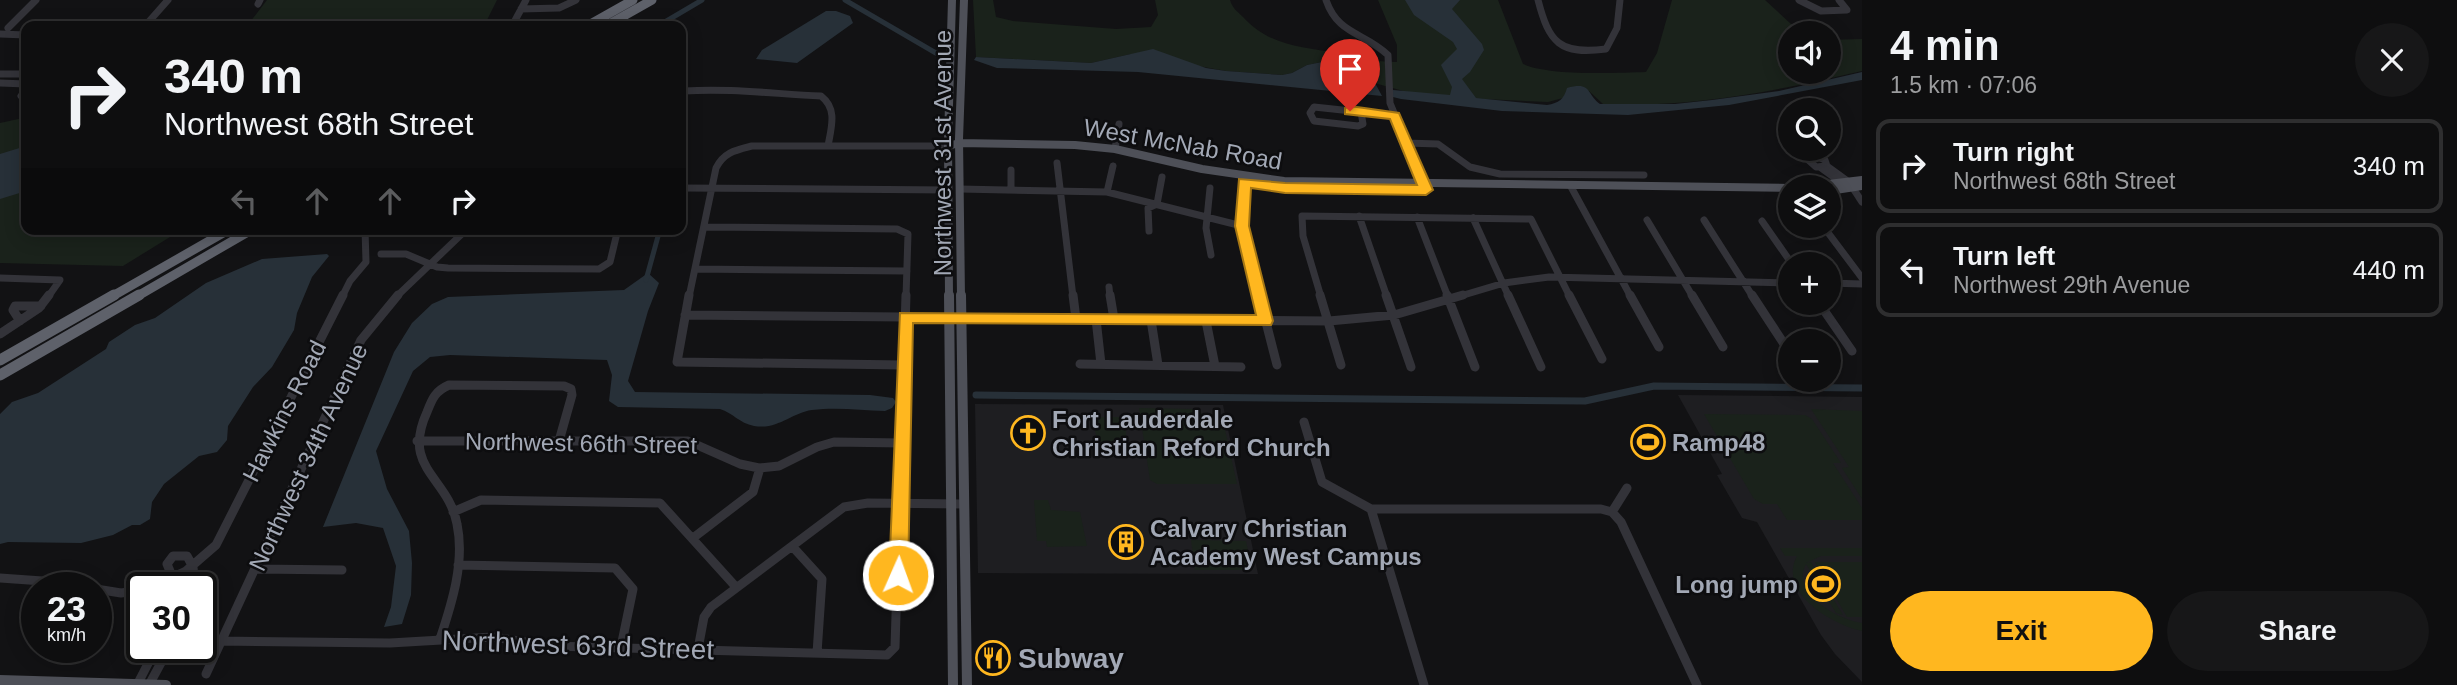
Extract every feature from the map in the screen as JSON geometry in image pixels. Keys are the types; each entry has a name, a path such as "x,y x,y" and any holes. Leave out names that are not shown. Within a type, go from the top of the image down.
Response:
{"highway":[{"path":"596,21 634,0"},
{"path":"615,21 652,0"},
{"path":"0,360 219,235"},
{"path":"0,374 243,235"}],"main road":[{"name":"Northwest 31st Avenue","path":"952,0 948,146 954,189 967,685"},
{"name":"Northwest 31st Avenue","path":"954,189 959,146 964,0"},
{"name":"West McNab Road","path":"948,146 1075,145 1115,149 1245,180"},
{"name":"West McNab Road","path":"959,146 1096,153 1285,188 1778,188"},
{"path":"1841,187 1862,180"},
{"path":"1841,185 1862,186"},
{"name":"West McNab Road","path":"1572,188 1778,193"},
{"name":"Northwest 31st Avenue","path":"953,685 951,504 956,317"},
{"path":"0,680 166,685"}],"street":[{"path":"8,28 36,0"},
{"path":"149,21 168,0"},
{"path":"515,21 526,0"},
{"path":"521,9 559,8 576,0"},
{"path":"1326,0 1331,16 1339,26 1379,47 1388,55 1388,95 1424,187"},
{"path":"1538,0 1545,24 1562,49 1606,50 1617,28 1620,0"},
{"path":"1799,0 1811,9 1841,12 1847,10 1839,0"},
{"path":"0,34 21,35"},
{"path":"0,74 21,74"},
{"path":"0,83 21,84"},
{"path":"686,91 724,88 744,92 821,96 831,105 832,112 828,146"},
{"path":"1361,112 1363,124 1358,126 1314,121 1310,116 1314,107 1361,112 1395,116"},
{"path":"1115,149 1119,124"},
{"path":"1405,141 1438,141 1470,167 1486,172 1644,175"},
{"name":"West McNab Road","path":"711,188 720,160 731,150 752,146 948,146"},
{"path":"1058,163 1076,319"},
{"path":"1107,192 1112,166"},
{"path":"1824,167 1847,185 1862,202"},
{"path":"1011,170 1011,190"},
{"path":"1157,204 1162,177"},
{"path":"1245,180 1242,226 1277,365"},
{"path":"686,188 1107,192 1242,226"},
{"path":"711,188 676,356 677,362 904,365"},
{"path":"1210,188 1207,219 1211,255"},
{"path":"1572,188 1659,347"},
{"path":"1149,231 1148,208 1157,204"},
{"path":"1341,365 1303,236 1302,216 1531,219 1602,359"},
{"path":"1359,216 1411,367"},
{"path":"1417,217 1475,367"},
{"path":"1473,218 1541,367"},
{"path":"1647,220 1723,347"},
{"path":"1704,220 1778,335"},
{"path":"1762,221 1784,252"},
{"path":"704,227 905,230 908,234 901,504"},
{"name":"Hawkins Road","path":"187,572 216,545 350,281 366,261 365,235"},
{"name":"Northwest 34th Avenue","path":"206,674 361,340 386,306 460,235"},
{"path":"381,254 406,254 437,267 448,268 598,269 610,262 617,235"},
{"path":"1832,238 1862,278"},
{"path":"695,269 907,271"},
{"path":"685,315 1329,321 1394,315 1504,283 1561,277 1778,283"},
{"path":"0,278 60,280 41,306 0,334"},
{"path":"1841,283 1862,284"},
{"path":"1109,287 1114,319"},
{"path":"20,321 13,310 15,306 41,306"},
{"path":"1827,315 1852,351"},
{"path":"1096,319 1101,364"},
{"path":"1151,320 1158,365"},
{"path":"1206,321 1215,366"},
{"path":"1080,364 1241,367"},
{"path":"440,639 454,596 458,565 457,522 417,449 417,441 439,389 449,385 474,385 564,386 571,389 572,395 559,441"},
{"path":"1304,422 1322,482 1371,509 1601,509 1612,512 1620,522 1697,685"},
{"name":"Northwest 66th Street","path":"417,441 688,441 713,448 735,463 760,468"},
{"path":"693,538 753,492 760,468 796,460 823,444 902,443"},
{"path":"1612,512 1627,488"},
{"path":"453,512 481,500 652,501 667,507 736,587"},
{"path":"698,649 707,612 736,587 844,507 868,503 964,504"},
{"name":"Northwest 63rd Street","path":"221,641 390,643 493,637 551,646 887,655 893,652 895,647 901,504"},
{"path":"1371,509 1424,685"},
{"path":"792,545 822,579 817,653"},
{"path":"170,572 167,564 173,556 187,556 193,572"},
{"path":"458,565 615,568 633,589 621,648"},
{"path":"257,569 342,570"},
{"path":"0,578 21,579"},
{"path":"137,685 148,663"},
{"path":"149,685 161,663"}],"shaded area":[{"path":"267,0 497,0 486,21 251,21"},
{"path":"973,0 993,0 996,17 1013,21 1116,29 1151,27 1158,15 1155,0 1230,0 1235,10 1253,27 1275,40 1299,47 1397,62 1397,45 1378,0 1498,0 1523,64 1566,72 1646,72 1657,53 1672,0 1765,0 1788,21 1778,21 1778,84 1803,84 1701,101 1603,104 1589,91 1548,102 1441,97 1407,92 1367,81 1327,61 1307,65 1282,75 1226,71 1131,54 1091,63 976,57"},
{"path":"1405,0 1460,0 1452,9 1482,44 1484,50 1470,72 1462,79 1476,98 1547,105 1560,100 1567,88 1581,86 1600,104 1675,104 1779,91 1810,84 1841,84 1729,105 1628,115 1502,111 1401,99 1393,97 1393,90 1450,95 1452,87 1441,65 1457,49 1453,42 1414,15"},
{"path":"826,11 850,16 853,23 797,63 756,59 762,50"},
{"path":"1862,39 1862,71 1841,76 1841,40"},
{"path":"1153,49 1206,68 1282,75 1307,65 1327,61 1367,81 1374,81 1382,96 1138,72 997,68 974,60 976,57 1091,63"},
{"path":"1862,72 1862,80 1841,84 1841,77"},
{"path":"21,118 21,235 173,235 123,266 0,263 0,123"},
{"path":"21,148 21,193 0,199 0,154"},
{"path":"329,256 312,277 297,313 294,330 272,367 253,387 228,426 227,440 217,452 199,456 164,484 152,502 150,519 113,535 81,543 0,544 0,414 12,402 38,393 106,349 109,342 135,325 155,318 206,283 262,259"},
{"path":"648,273 659,283 628,381 635,392 870,395 893,398 896,402 892,408 885,411 812,410 763,427 744,423 720,409 618,407 609,401 612,375 607,360 450,355 430,357 413,371 376,451 387,489 409,531 412,563 411,595 402,624 384,627 391,607 396,566 383,528 356,523 323,527 394,352 412,323 432,304 448,297 624,290"},
{"path":"1678,395 1862,397 1862,682 1821,635 1757,522 1742,518 1717,475 1722,474"},
{"path":"975,404 1223,405 1258,574 978,573"},
{"path":"1139,408 1193,409 1224,425 1237,484 1157,484 1150,480"},
{"path":"1811,409 1862,411 1862,499 1842,468 1849,467"},
{"path":"1704,414 1805,415 1812,419 1841,463 1833,463 1862,508 1862,520 1787,520 1777,504 1763,504 1754,499"},
{"path":"1100,417 1121,417 1126,421 1126,438 1114,445 1098,441 1093,424"},
{"path":"1034,500 1048,500 1051,510 1080,512 1087,546 1047,547 1046,541 1037,541"},
{"path":"1191,540 1246,541 1252,570 1195,570"},
{"path":"1780,548 1862,548 1862,556 1821,556 1806,563 1811,562 1843,615 1836,613 1806,564 1803,575 1810,595 1841,617 1862,623 1862,631 1837,622 1811,605 1795,582 1793,570 1797,556 1785,556"},
{"path":"1815,562 1862,562 1862,617 1847,617"}],"waterway":[{"path":"666,21 702,0"},
{"path":"845,0 941,56"},
{"path":"646,280 658,235"},
{"path":"976,395 1585,401 1654,386 1862,388"}],"place":[{"name":"Fort Lauderdale Christian Reford Church","path":"1028,433"},
{"name":"Ramp48","path":"1648,442"},
{"name":"Calvary Christian Academy West Campus","path":"1126,542"},
{"name":"Long jump","path":"1823,584"},
{"name":"Subway","path":"993,658"}],"route":[{"path":"898,575 906,317 1265,321 1242,226 1244,183 1285,188 1426,190 1395,116 1350,111"}]}
